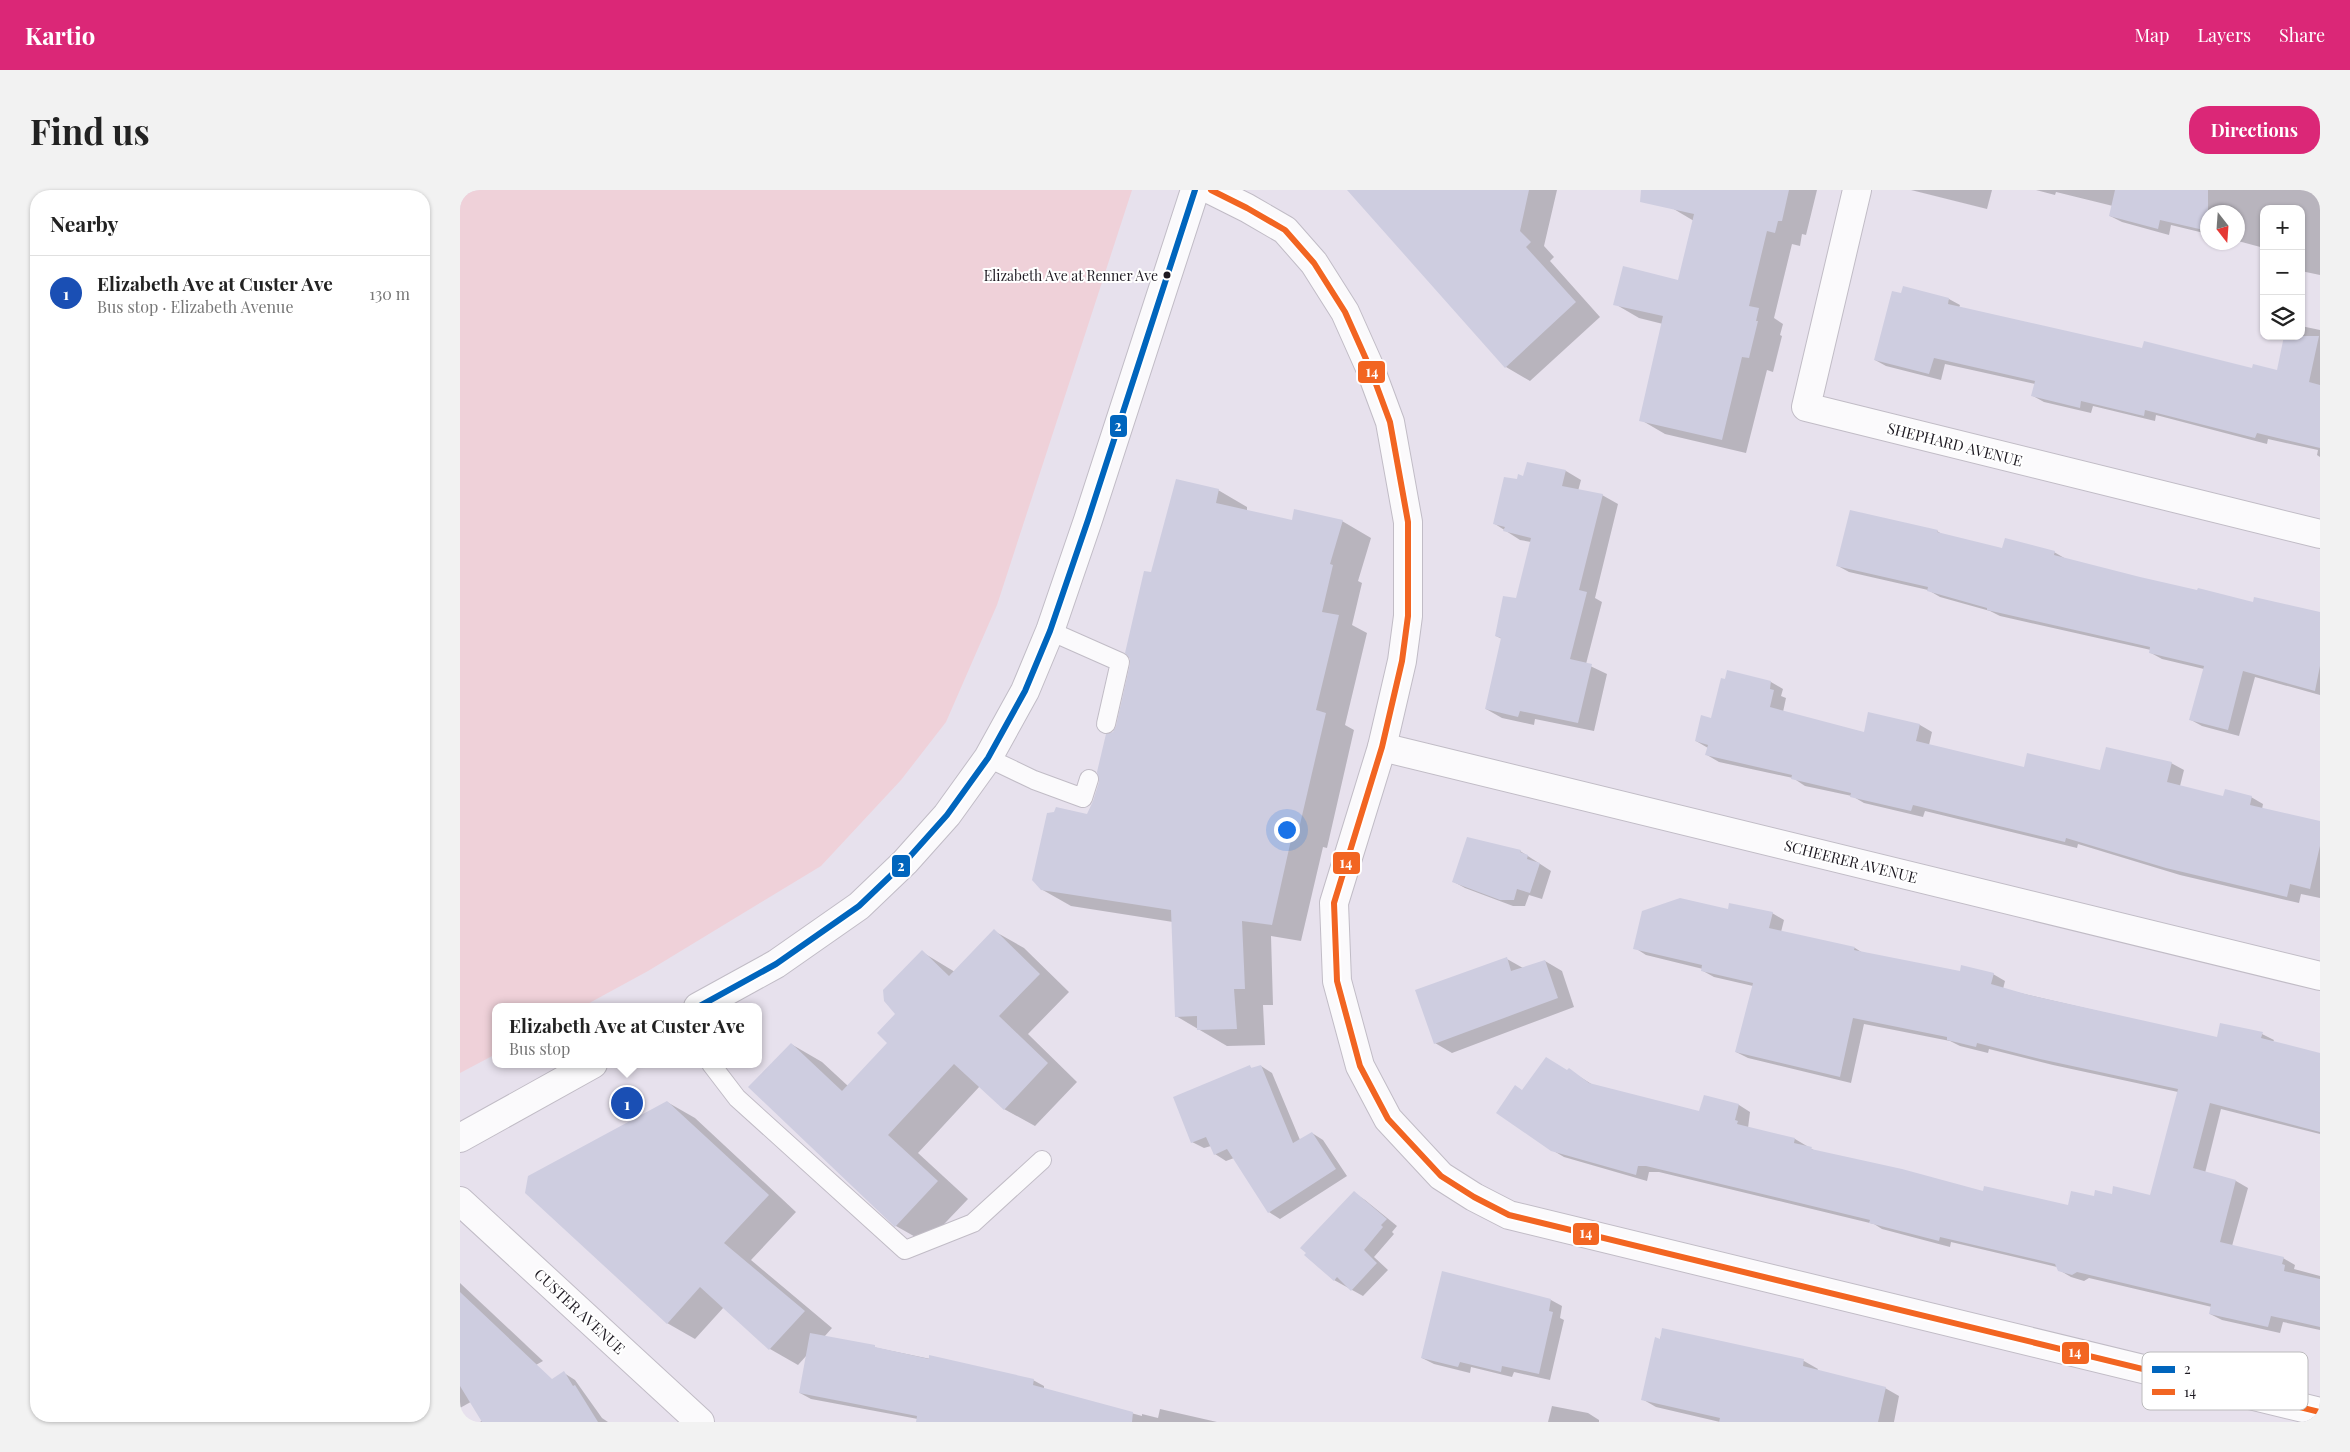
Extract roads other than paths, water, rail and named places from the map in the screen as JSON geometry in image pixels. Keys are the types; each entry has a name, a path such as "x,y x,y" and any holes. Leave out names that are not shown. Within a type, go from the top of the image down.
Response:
{"street":[{"path":"705,1003 776,964 859,906 906,862 947,815 988,758 1025,691 1050,631 1092,510 1195,190"},
{"path":"1210,190 1247,208 1285,230 1314,263 1345,312 1390,422 1408,522 1408,616 1402,661 1382,747 1334,903 1337,981 1360,1066 1388,1119 1441,1176 1474,1198 1509,1215 2142,1369"},
{"name":"SHEPHARD AVENUE","path":"1857,190 1806,407 2320,534"},
{"name":"SCHEERER AVENUE","path":"1382,747 2320,976"},
{"path":"460,1138 586,1068"},
{"name":"CUSTER AVENUE","path":"460,1201 700,1422"}],"lane":[{"path":"1050,631 1120,662 1106,724"},
{"path":"988,758 1034,780 1083,798 1089,779"},
{"path":"714,1068 737,1098 905,1250 973,1223 1042,1160"}],"place":[{"name":"Elizabeth Ave at Renner Ave","path":"1167,275"},
{"name":"Elizabeth Ave at Custer Ave","path":"627,1103"}]}
